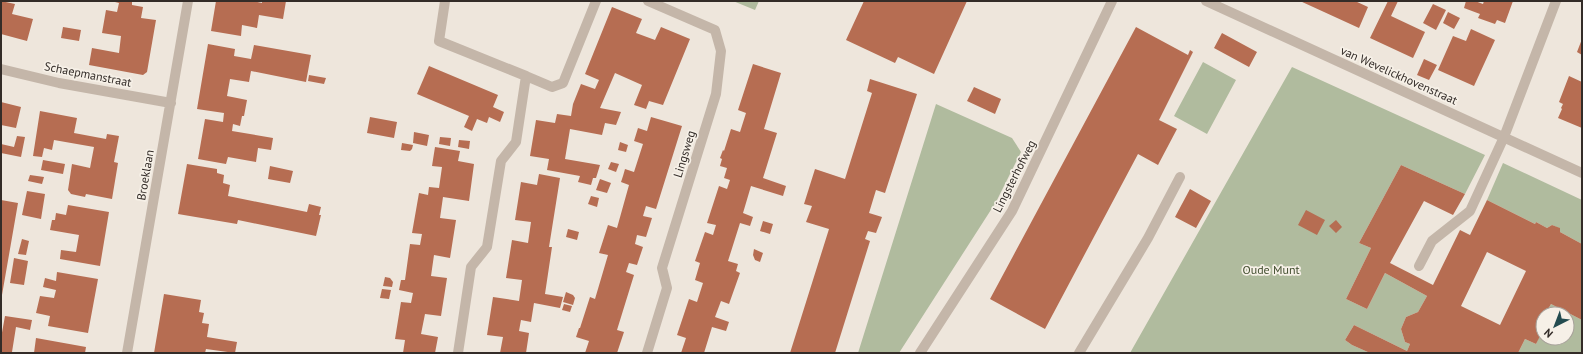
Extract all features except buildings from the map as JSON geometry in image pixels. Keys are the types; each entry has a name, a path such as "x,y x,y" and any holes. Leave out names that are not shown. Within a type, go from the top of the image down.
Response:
{"street":[{"name":"Broeklaan","path":"127,353 188,1"},
{"path":"445,1 439,41 552,87 563,83 596,1"},
{"name":"Lingsweg","path":"647,353 667,288 662,268 716,94 721,51 715,30 648,1"},
{"name":"Lingsterhofweg","path":"920,353 1012,211 1112,1"},
{"name":"van Wevelickhovenstraat","path":"1206,1 1582,173"},
{"path":"1419,266 1432,241 1470,211 1504,137 1556,1"},
{"name":"Schaepmanstraat","path":"1,69 59,83 171,103"},
{"path":"458,353 471,268 487,247 501,161 516,142 526,76"},
{"path":"1079,353 1148,238 1180,177"}],"green space":[{"path":"733,1 759,1 755,10"},
{"path":"1203,62 1236,80 1207,134 1174,116"},
{"name":"Oude Munt","path":"1292,67 1485,155 1465,194 1401,165 1359,243 1371,248 1346,299 1367,309 1385,273 1427,296 1418,312 1406,317 1401,329 1405,342 1410,344 1407,351 1354,325 1345,340 1352,345 1370,353 1130,353"},
{"path":"936,104 1012,138 1021,152 996,202 899,353 858,353"},
{"path":"1503,163 1582,200 1582,244 1560,232 1559,228 1552,225 1547,228 1536,222 1535,224 1487,200"},
{"path":"1575,316 1582,320 1582,353 1518,353 1525,339 1535,344 1535,346 1575,346"}]}
